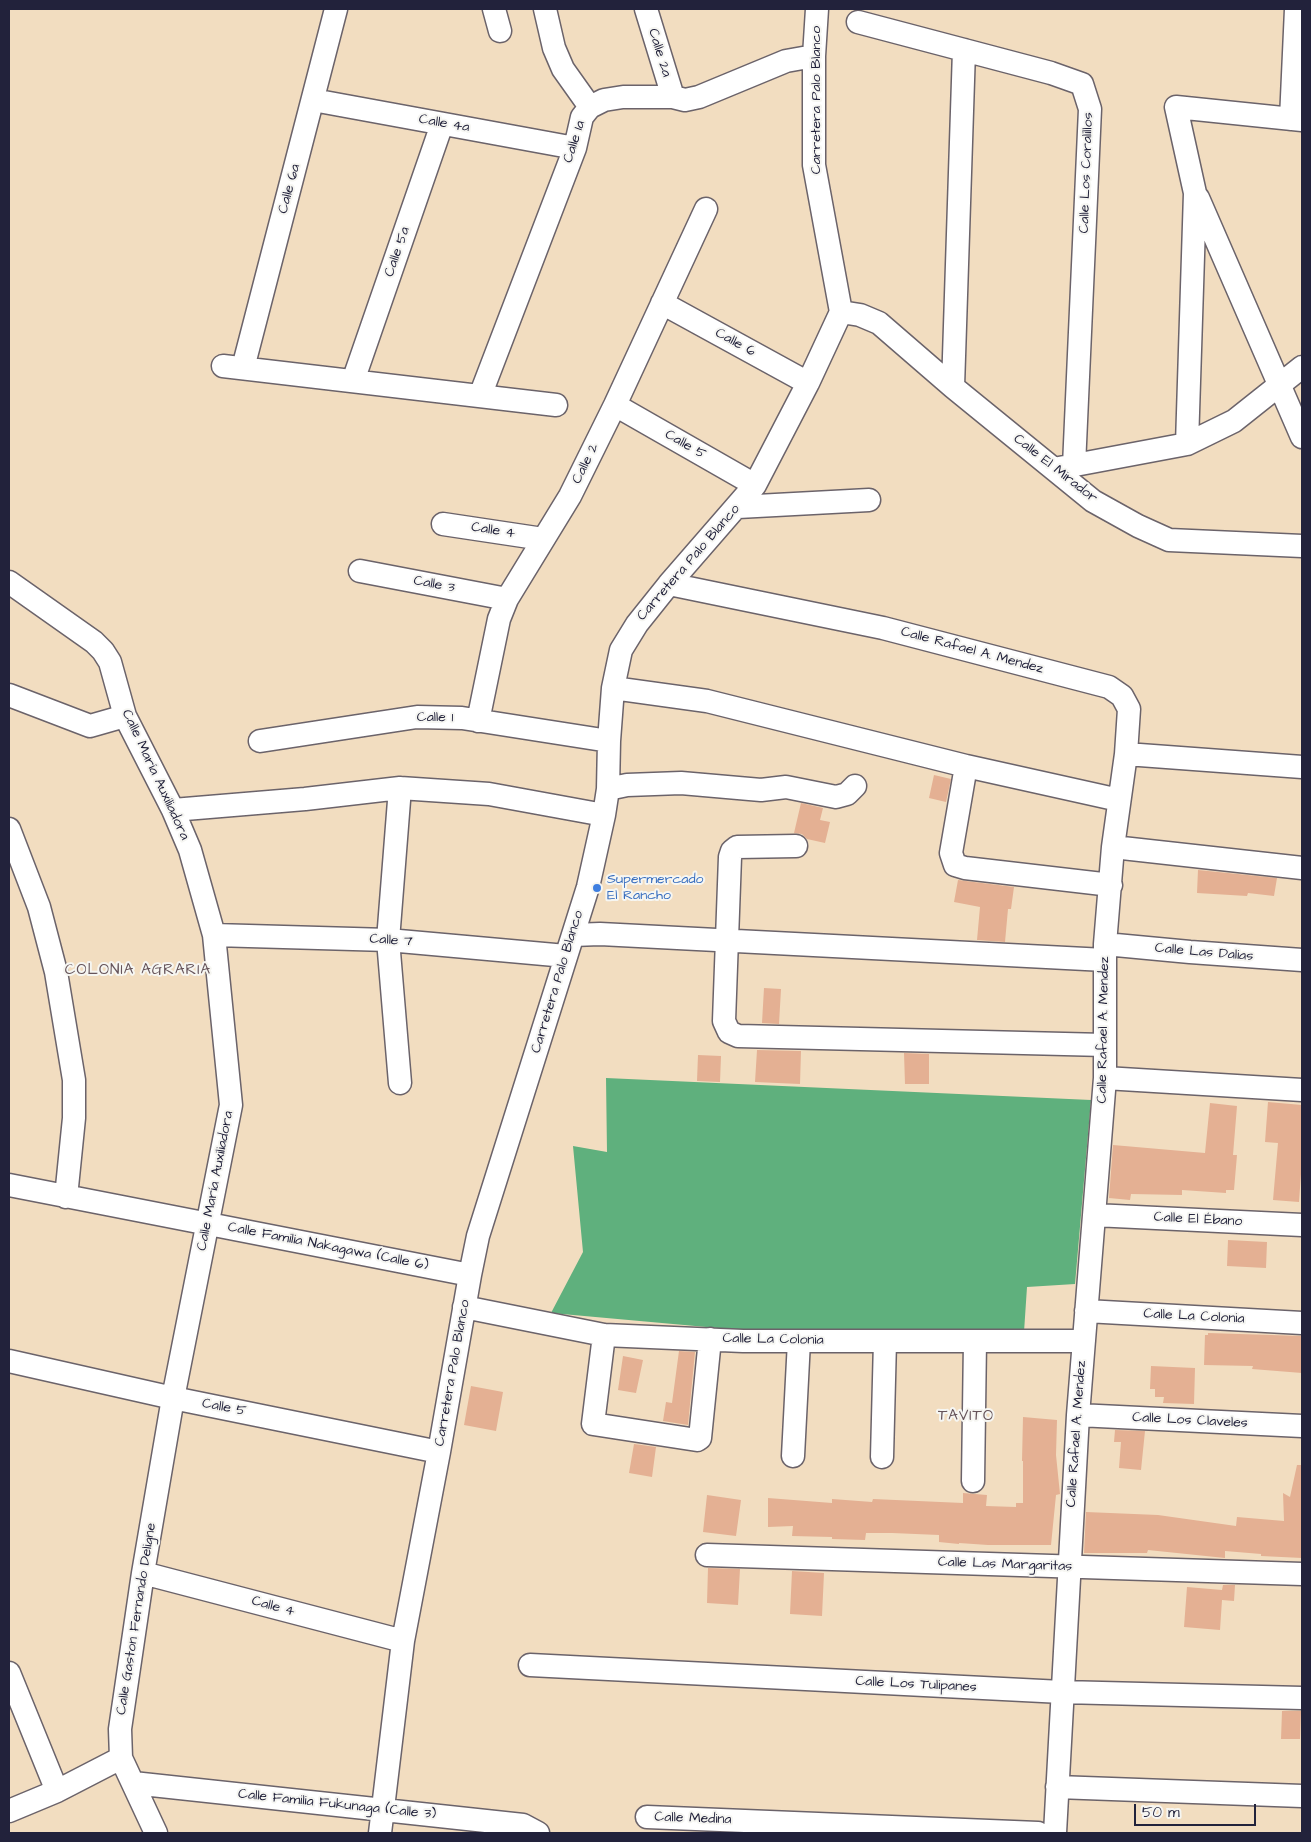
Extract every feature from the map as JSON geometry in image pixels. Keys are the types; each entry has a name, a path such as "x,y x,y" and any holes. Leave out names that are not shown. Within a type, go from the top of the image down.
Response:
{"street":[{"name":"Calle 6a","path":"336,9 313,100 233,367 353,381"},
{"path":"494,9 500,30"},
{"path":"545,9 554,48 563,70 590,107"},
{"name":"Calle 2a","path":"646,9 673,97"},
{"name":"Carretera Palo Blanco","path":"380,1833 403,1641 470,1275 478,1236 588,887 608,789 613,688 621,650 637,624 669,584 738,507 755,485 808,383 841,312 814,165 814,56 817,9"},
{"path":"1296,9 1297,119 1176,107 1195,193 1302,437"},
{"name":"Calle Los Coralillos","path":"858,22 1051,73 1082,84 1090,109 1063,468"},
{"path":"953,387 964,50"},
{"name":"Calle 1a","path":"480,396 575,148 582,116 590,107 604,100 623,97 673,97 686,100 699,97 786,61 814,56"},
{"name":"Calle 4a","path":"313,100 575,148"},
{"name":"Calle 5a","path":"353,381 442,124"},
{"path":"1187,444 1195,193"},
{"name":"Calle 2","path":"478,721 497,626 507,599 570,496 615,405 706,209"},
{"name":"Calle 6","path":"662,303 808,383"},
{"name":"Calle El Mirador","path":"841,312 860,315 878,323 953,387 1063,468 1092,500 1138,526 1169,540 1302,546"},
{"path":"1063,468 1187,444 1234,421 1302,367"},
{"path":"353,381 556,405"},
{"name":"Calle 5","path":"615,405 755,485"},
{"path":"738,507 869,500"},
{"name":"Calle 4","path":"443,524 543,539"},
{"name":"Calle 3","path":"360,570 507,599"},
{"name":"Calle María Auxiliadora","path":"9,582 94,642 110,662 125,716 173,810 190,850 214,935 231,1105 173,1398"},
{"name":"Calle Rafael A. Mendez","path":"669,584 883,628 1109,687 1122,696 1129,709 1126,754 1113,847 1105,952 1105,1078 1078,1415 1054,1833"},
{"path":"613,688 707,701 966,766 1119,800"},
{"path":"9,695 90,726 125,716"},
{"name":"Calle 1","path":"260,741 417,717 462,718 609,741"},
{"path":"1126,754 1302,767"},
{"path":"966,766 951,853 955,865 965,868 1111,885"},
{"path":"608,789 627,785 681,783 761,790 786,787 836,797 846,794 855,786"},
{"path":"400,788 388,940 400,1082"},
{"path":"173,810 286,801 400,788 489,794 604,814"},
{"path":"9,829 39,907 54,963 74,1080 74,1118 66,1197"},
{"path":"796,846 737,847 732,850 730,857 724,1021 729,1032 738,1036 1104,1045"},
{"path":"1113,847 1302,868"},
{"name":"Calle 7","path":"214,935 569,945 600,934 727,940"},
{"name":"Calle Las Dalias","path":"727,940 1105,952 1190,952 1302,960"},
{"path":"1105,1078 1302,1090"},
{"name":"Calle Familia Nakagawa (Calle 6)","path":"9,1185 470,1275"},
{"name":"Calle El Ébano","path":"1094,1215 1302,1225"},
{"name":"Calle La Colonia","path":"464,1307 604,1335 799,1341 1084,1341"},
{"name":"Calle La Colonia","path":"1086,1311 1302,1323"},
{"path":"604,1335 593,1424 697,1440 700,1438 710,1339"},
{"path":"793,1456 799,1341"},
{"path":"882,1457 885,1341"},
{"path":"973,1480 975,1341"},
{"name":"Calle 5","path":"9,1360 173,1398 439,1452"},
{"name":"Calle Gaston Fernando Deligne","path":"156,1833 121,1758 120,1729 143,1573 173,1398"},
{"name":"Calle Los Claveles","path":"1078,1415 1302,1426"},
{"name":"Calle Las Margaritas","path":"707,1555 1302,1574"},
{"name":"Calle 4","path":"143,1573 403,1641"},
{"name":"Calle Los Tulipanes","path":"530,1666 1062,1692 1302,1698"},
{"path":"9,1673 57,1791"},
{"path":"9,1811 57,1791 121,1758"},
{"name":"Calle Familia Fukunaga (Calle 3)","path":"133,1783 523,1825 538,1833"},
{"path":"1057,1787 1302,1796"},
{"name":"Calle Medina","path":"647,1817 680,1826 1038,1833"}],"green space":[{"path":"606,1078 1091,1100 1075,1284 1027,1287 1024,1332 795,1335 551,1313 583,1252 573,1146 607,1152"}],"building":[{"path":"934,775 951,779 946,802 929,798"},
{"path":"801,803 823,808 820,820 830,822 825,843 807,839 802,834 794,833"},
{"path":"1198,870 1277,878 1274,896 1248,893 1247,896 1197,893"},
{"path":"958,880 1014,887 1011,909 1008,909 1005,942 977,940 980,907 954,902"},
{"path":"764,988 781,989 779,1024 762,1023"},
{"path":"757,1050 801,1051 800,1084 755,1082"},
{"path":"904,1053 929,1054 929,1084 905,1084"},
{"path":"698,1055 721,1056 720,1082 697,1081"},
{"path":"1268,1102 1302,1105 1302,1160 1299,1202 1273,1200 1278,1143 1265,1142"},
{"path":"1210,1103 1237,1106 1233,1155 1237,1155 1234,1190 1226,1190 1226,1193 1182,1190 1182,1195 1131,1194 1130,1200 1109,1198 1113,1145 1205,1153"},
{"path":"1228,1240 1267,1242 1266,1268 1227,1266"},
{"path":"1208,1333 1302,1336 1302,1373 1252,1369 1253,1366 1204,1365 1205,1335 1208,1335"},
{"path":"679,1351 695,1352 688,1425 663,1421 666,1402 672,1403"},
{"path":"623,1356 643,1360 636,1393 618,1390"},
{"path":"1151,1366 1195,1368 1194,1404 1163,1403 1164,1397 1155,1397 1155,1389 1150,1389"},
{"path":"471,1386 503,1392 496,1431 464,1425"},
{"path":"1023,1417 1057,1420 1056,1455 1060,1494 1056,1495 1051,1545 959,1544 939,1542 939,1535 892,1533 866,1533 865,1540 832,1539 832,1537 792,1536 793,1526 768,1527 768,1498 832,1503 832,1499 872,1502 873,1499 963,1503 963,1493 987,1495 986,1506 1016,1507 1016,1503 1023,1503"},
{"path":"1115,1430 1145,1431 1141,1470 1119,1468 1121,1442 1114,1442"},
{"path":"634,1444 656,1447 652,1477 629,1473"},
{"path":"1297,1465 1302,1465 1302,1558 1261,1556 1261,1554 1225,1551 1225,1558 1148,1550 1147,1553 1084,1553 1086,1512 1158,1515 1236,1526 1237,1517 1284,1521 1283,1493 1290,1497"},
{"path":"707,1495 741,1500 736,1536 703,1532"},
{"path":"708,1568 740,1569 738,1605 707,1603"},
{"path":"792,1571 824,1573 822,1616 790,1614"},
{"path":"1223,1585 1235,1585 1234,1601 1222,1600 1220,1630 1184,1627 1187,1587 1222,1590"},
{"path":"1282,1711 1301,1711 1300,1739 1281,1739"}],"place":[{"name":"Supermercado El Rancho","path":"597,888"}],"district":[{"name":"COLONIA AGRARIA","path":"138,971"},
{"name":"TAVITO","path":"966,1417"}]}
